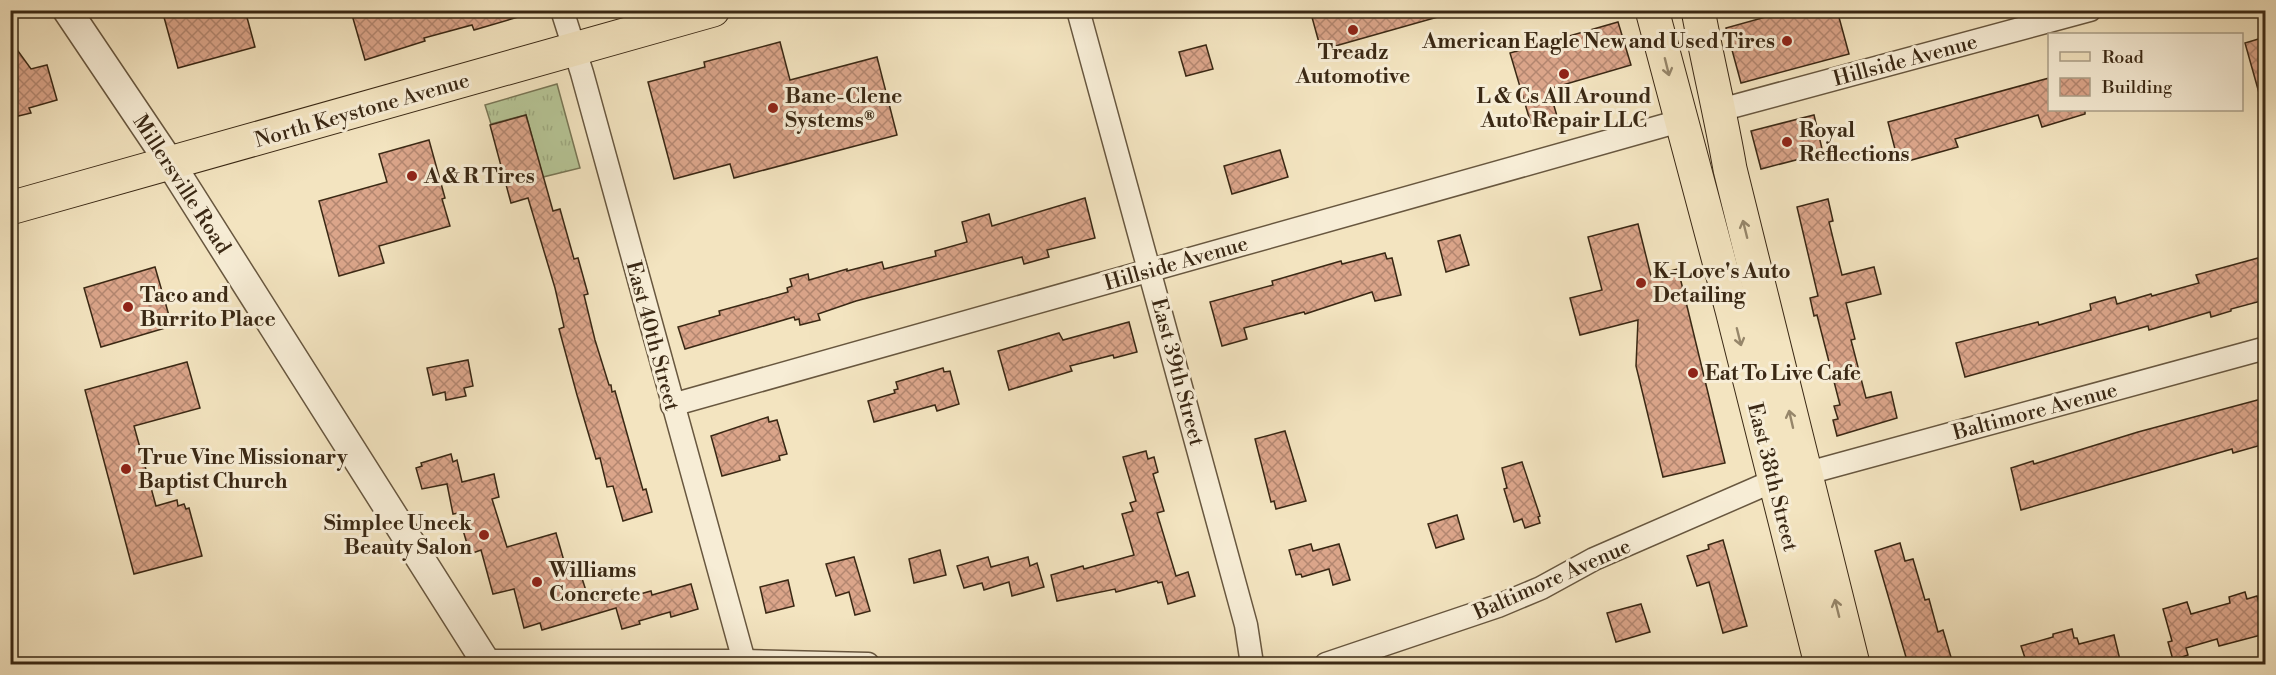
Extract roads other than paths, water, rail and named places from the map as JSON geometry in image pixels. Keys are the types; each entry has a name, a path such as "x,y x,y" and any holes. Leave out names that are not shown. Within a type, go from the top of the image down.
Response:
{"main road":[{"name":"North Keystone Avenue","path":"10,208 713,10"},
{"name":"East 38th Street","path":"1652,10 1680,121 1704,202 1789,479 1852,664"},
{"name":"East 38th Street","path":"1698,10 1711,78 1720,110 1821,664"}],"street":[{"name":"Millersville Road","path":"67,10 170,164 486,663"},
{"name":"East 40th Street","path":"562,10 744,661"},
{"name":"East 39th Street","path":"1078,10 1246,625 1252,664"},
{"name":"Hillside Avenue","path":"1720,110 2090,10"},
{"name":"Hillside Avenue","path":"672,405 1680,121"},
{"name":"Baltimore Avenue","path":"1326,664 1442,627 1498,606 1541,588 1605,554 1764,485 2265,348"},
{"path":"486,663 744,661 868,664"}],"place":[{"name":"Treadz Automotive","path":"1353,30"},
{"name":"American Eagle New and Used Tires","path":"1787,41"},
{"name":"L & Cs All Around Auto Repair LLC","path":"1564,74"},
{"name":"Bane-Clene Systems®","path":"773,108"},
{"name":"Royal Reflections","path":"1787,142"},
{"name":"A & R Tires","path":"412,176"},
{"name":"K-Love's Auto Detailing","path":"1641,283"},
{"name":"Taco and Burrito Place","path":"128,307"},
{"name":"Eat To Live Cafe","path":"1693,373"},
{"name":"True Vine Missionary Baptist Church","path":"126,469"},
{"name":"Simplee Uneek Beauty Salon","path":"484,535"},
{"name":"Williams Concrete","path":"537,582"}]}
